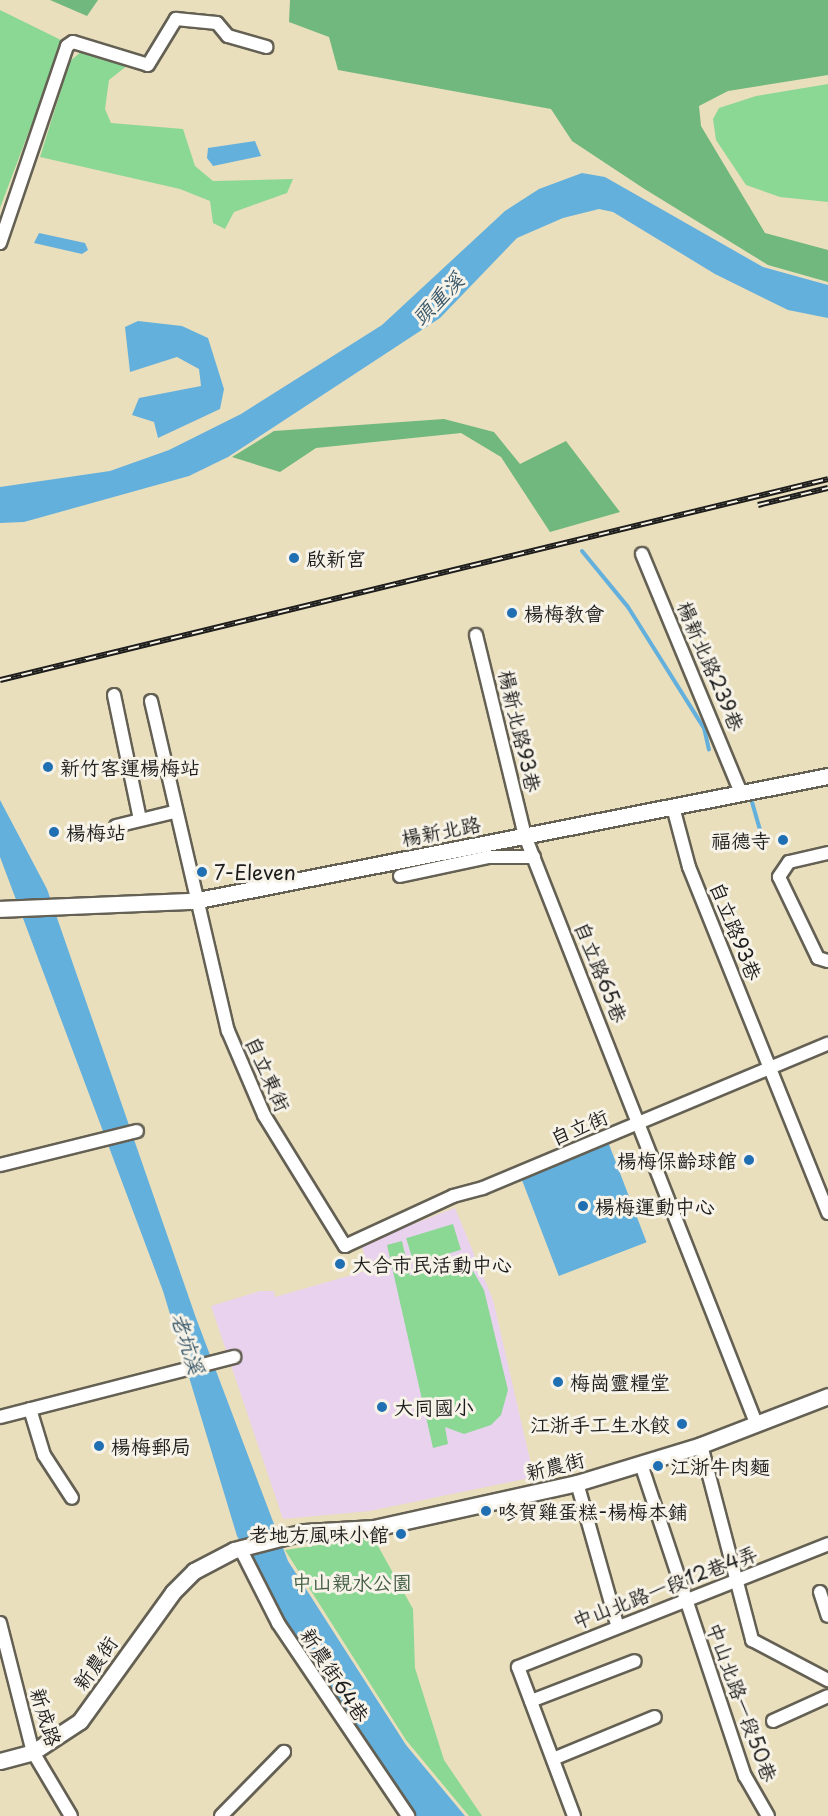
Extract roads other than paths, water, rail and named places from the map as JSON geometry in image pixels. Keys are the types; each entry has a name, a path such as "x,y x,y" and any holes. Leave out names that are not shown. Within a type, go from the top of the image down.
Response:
{"street":[{"path":"0,243 67,46 73,42 148,65 176,19 217,23 228,36 266,47"},
{"name":"楊新北路239巷","path":"642,554 741,793"},
{"name":"楊新北路93巷","path":"476,635 525,836"},
{"path":"114,695 140,819"},
{"name":"自立東街","path":"151,701 193,901 228,1031 264,1115 345,1246"},
{"name":"楊新北路","path":"0,909 59,904 193,901 828,776"},
{"name":"自立路93巷","path":"673,807 689,867 828,1213"},
{"path":"116,826 174,812"},
{"name":"自立路65巷","path":"525,836 640,1123 756,1423"},
{"path":"823,960 779,877 789,862 828,853"},
{"path":"400,876 489,857 534,857"},
{"name":"自立街","path":"345,1246 453,1196 640,1123 828,1044"},
{"path":"0,1165 134,1132"},
{"path":"0,1417 234,1357"},
{"name":"新農街","path":"0,1761 33,1752 80,1721 173,1592 194,1571 240,1548 282,1538 374,1528 577,1483 701,1445 828,1396"},
{"path":"30,1409 44,1455 72,1498"},
{"path":"701,1445 752,1640 828,1680"},
{"name":"中山北路一段50巷","path":"641,1464 745,1776 768,1816"},
{"path":"577,1483 617,1624"},
{"name":"中山北路一段12巷4弄","path":"531,1701 518,1667 617,1624 735,1582 828,1544"},
{"name":"新農街64巷","path":"240,1548 278,1623 408,1816"},
{"path":"820,1592 828,1616"},
{"name":"新成路","path":"0,1623 33,1752 71,1816"},
{"path":"574,1816 531,1701 635,1661"},
{"path":"773,1721 828,1696"},
{"path":"552,1759 656,1717"},
{"path":"221,1816 284,1752"}],"water":[{"path":"255,141 261,156 213,166 207,158 208,148"},
{"name":"頭重溪","path":"582,173 605,177 763,267 828,285 828,318 788,310 715,274 613,212 599,209 563,218 517,238 440,318 228,457 189,476 24,522 0,523 0,487 110,471 169,450 241,414 382,325 505,211 539,189"},
{"path":"39,233 85,243 88,250 82,254 34,243"},
{"path":"138,321 182,326 208,338 224,389 220,409 158,438 154,422 132,415 139,398 201,386 199,369 177,357 130,372 125,327"},
{"name":"老坑溪","path":"0,800 47,889 196,1318 288,1561 406,1745 465,1816 415,1816 325,1689 237,1536 163,1291 0,857"},
{"name":"楊梅運動中心","path":"605,1134 647,1242 559,1276 517,1168"}],"waterway":[{"path":"582,551 628,607 704,728 709,749"},
{"path":"752,802 762,836"}],"railway":[{"path":"0,680 828,479"},
{"path":"758,505 828,488"}],"place":[{"name":"啟新宮","path":"294,558"},
{"name":"楊梅教會","path":"512,613"},
{"name":"新竹客運楊梅站","path":"48,767"},
{"name":"楊梅站","path":"54,832"},
{"name":"福德寺","path":"783,840"},
{"name":"7-Eleven","path":"202,872"},
{"name":"楊梅保齡球館","path":"749,1160"},
{"name":"楊梅運動中心","path":"583,1206"},
{"name":"大合市民活動中心","path":"340,1264"},
{"name":"梅崗靈糧堂","path":"558,1382"},
{"name":"大同國小","path":"382,1407"},
{"name":"江浙手工生水餃","path":"682,1424"},
{"name":"楊梅郵局","path":"99,1446"},
{"name":"江浙牛肉麵","path":"658,1466"},
{"name":"咚賀雞蛋糕-楊梅本鋪","path":"486,1511"},
{"name":"老地方風味小館","path":"401,1534"}],"park label":[{"name":"中山親水公園","path":"352,1582"}]}
